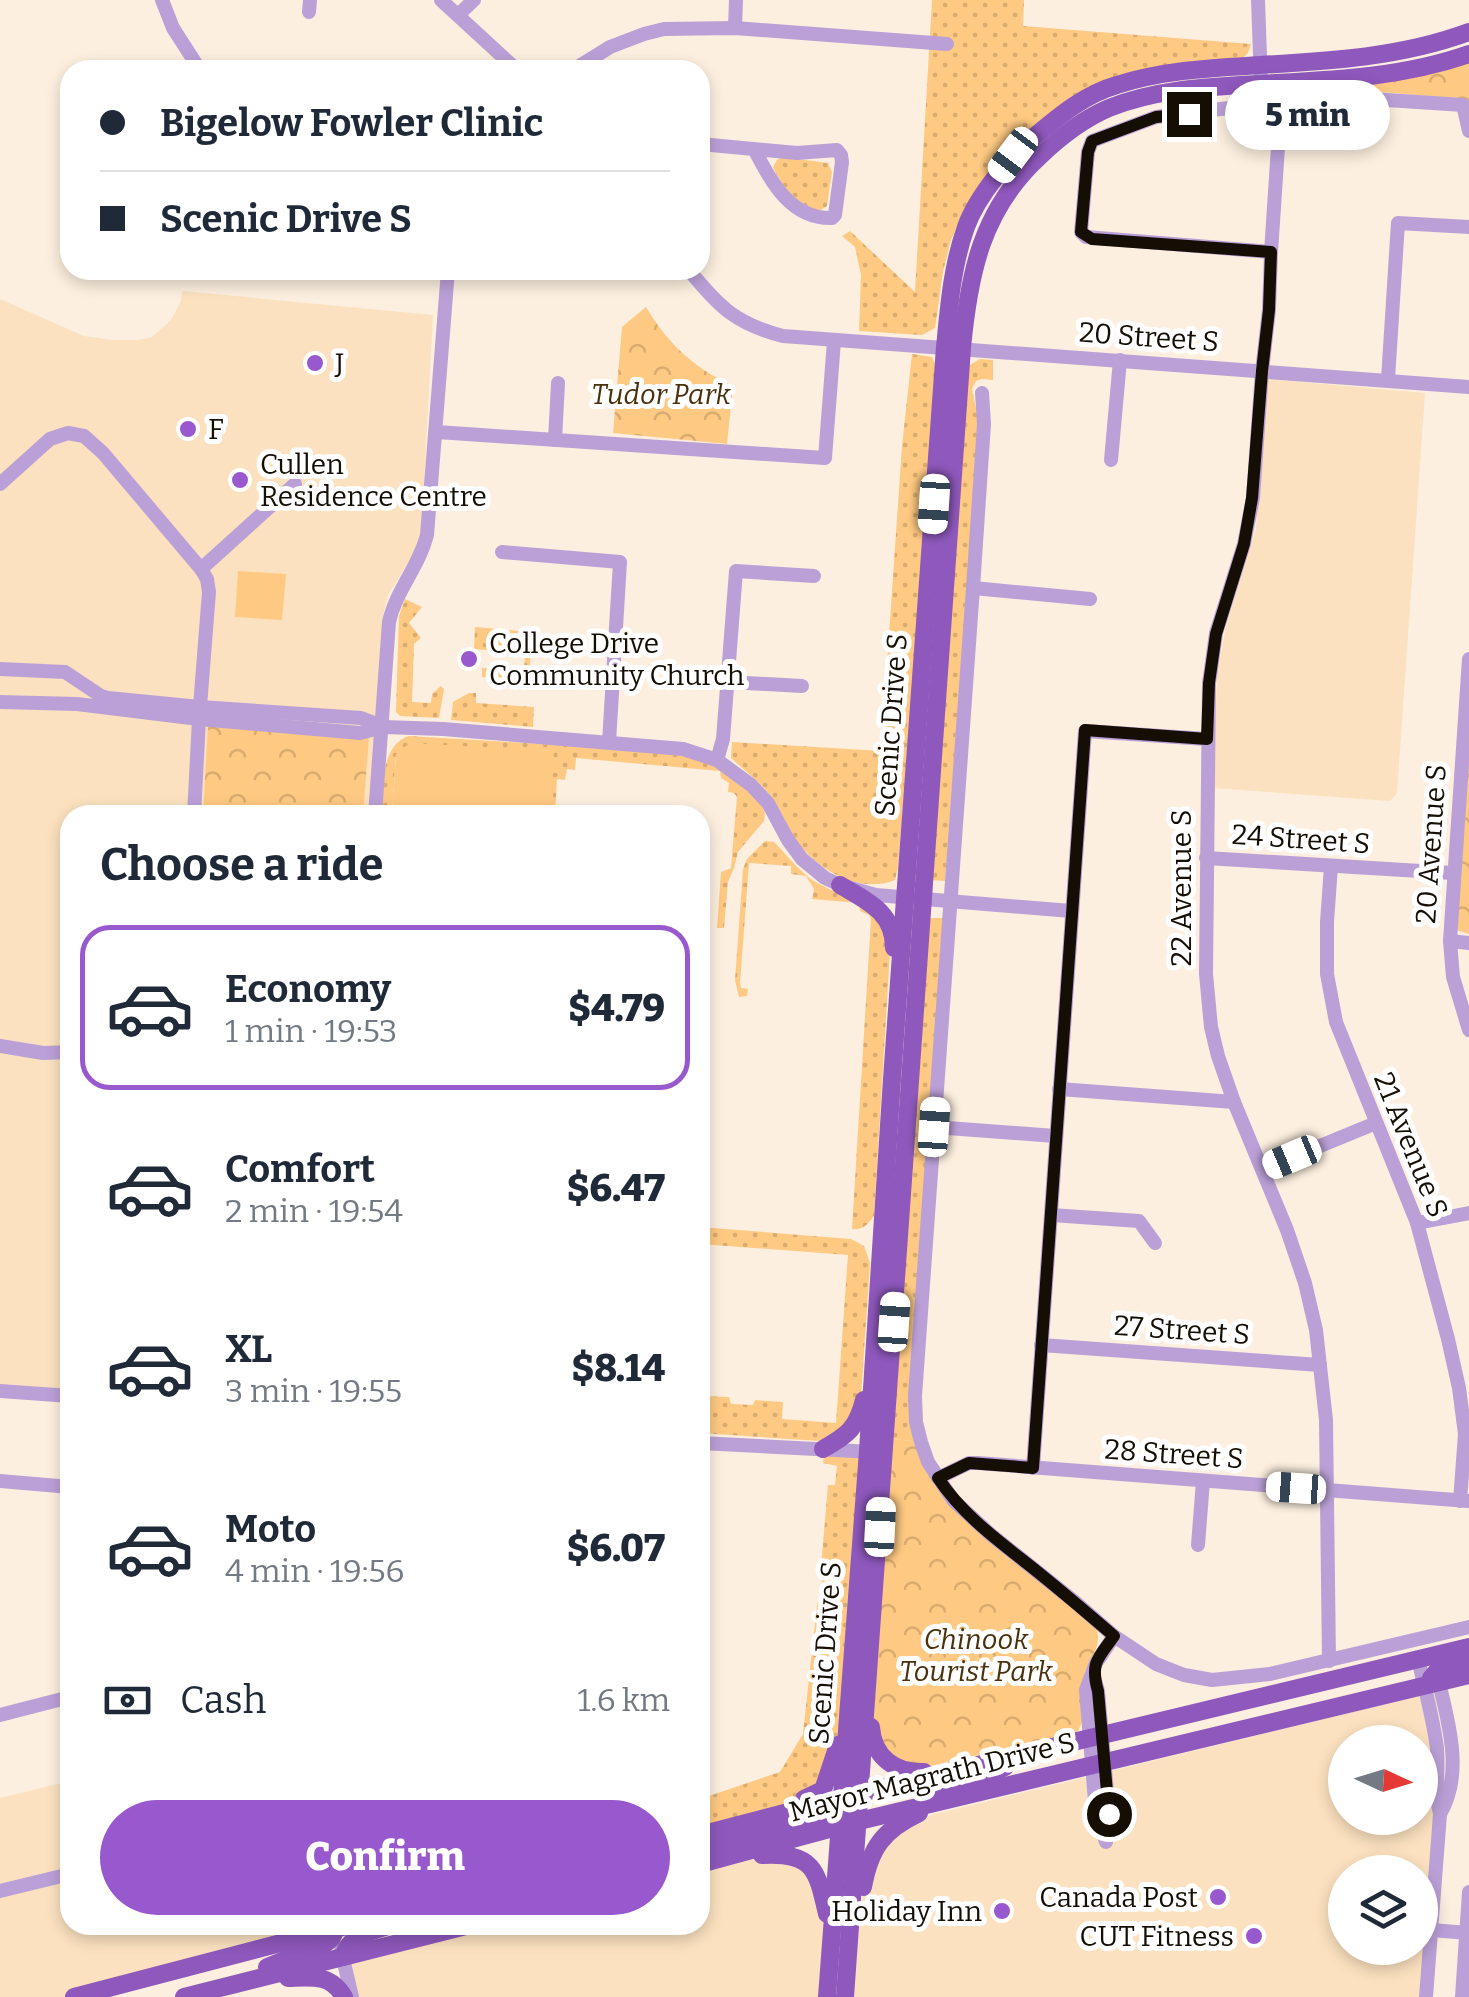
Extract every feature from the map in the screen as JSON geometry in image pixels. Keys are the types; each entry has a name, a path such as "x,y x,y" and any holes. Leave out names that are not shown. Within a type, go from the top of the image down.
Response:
{"main road":[{"name":"Scenic Drive S","path":"850,1810 869,1687 876,1452 953,348 984,236 1006,194 1027,167 1058,139 1104,110 1125,102 1261,74 1401,52 1469,32"},
{"name":"Scenic Drive S","path":"1261,74 1368,77 1469,54"},
{"path":"840,885 881,911 892,928 892,1079"},
{"name":"Scenic Drive S","path":"850,1810 854,1641 876,1452 874,1371 892,1079 915,898"},
{"path":"823,1449 856,1424 874,1371"},
{"path":"710,1833 823,1790 838,1745 854,1641"},
{"name":"Mayor Magrath Drive S","path":"710,1833 1013,1784 1430,1671 1469,1647"},
{"path":"1430,1671 1469,1660"},
{"name":"Mayor Magrath Drive S","path":"710,1861 850,1810 1014,1757 1430,1671 1469,1675"},
{"path":"869,1687 874,1746 901,1770 925,1772 990,1758 1014,1757"},
{"path":"710,1848 980,1779 1035,1752"},
{"path":"848,1997 864,1878 879,1841 889,1830 923,1812 1013,1784"},
{"path":"827,1997 850,1810"},
{"path":"848,1997 850,1810"},
{"path":"722,1858 782,1854 808,1863 817,1874 832,1932"},
{"path":"74,1997 306,1935"},
{"path":"193,1995 325,1944 334,1935"},
{"path":"342,1957 346,1944 365,1935"},
{"path":"193,1995 430,1935"},
{"path":"258,1979 328,1980 348,1997"}],"street":[{"path":"162,0 194,60"},
{"path":"440,0 506,60"},
{"path":"458,15 474,0"},
{"path":"734,28 736,0"},
{"path":"1258,0 1261,74"},
{"path":"587,60 598,52 664,29 734,28 947,44"},
{"path":"1271,252 1086,237 1081,232 1092,141 1156,117 1326,96 1463,105 1469,132"},
{"name":"22 Avenue S","path":"1282,102 1252,498 1244,544 1216,634 1209,683 1207,998 1218,1056 1305,1283 1316,1330 1326,1420 1329,1661"},
{"path":"710,145 754,149 797,153 840,152 835,215 817,218 791,204 773,185 754,149"},
{"path":"1388,379 1398,223 1469,228"},
{"path":"377,805 389,622 393,605 428,535 447,280"},
{"name":"20 Street S","path":"698,280 734,318 783,336 1469,387"},
{"path":"436,432 825,458 834,341"},
{"path":"1111,460 1120,360"},
{"path":"555,440 558,384"},
{"path":"982,393 984,424 915,1396 916,1422 928,1462 953,1500 990,1534 1114,1636 1156,1664 1184,1675 1212,1680 1270,1674 1469,1627"},
{"path":"0,484 50,439 68,434 84,436 201,569 209,593 194,805"},
{"path":"201,569 295,484"},
{"path":"502,552 620,562 609,742"},
{"path":"717,760 723,739 736,571 814,576"},
{"path":"973,588 1090,599"},
{"name":"20 Avenue S","path":"1469,659 1450,941 1453,977 1469,1030"},
{"path":"0,669 65,672 101,696 199,713"},
{"path":"728,682 802,686"},
{"path":"77,704 83,684"},
{"path":"0,702 361,718 383,727 684,749 717,760 751,785 768,803 801,857 840,885 876,894 1072,911"},
{"path":"1033,1468 1085,730 1207,739"},
{"name":"24 Street S","path":"1206,858 1452,874"},
{"name":"21 Avenue S","path":"1331,866 1327,974 1336,1022 1417,1223 1459,1388 1465,1434 1464,1501"},
{"path":"1450,941 1469,942"},
{"path":"0,1046 60,1052"},
{"path":"1059,1089 1234,1102"},
{"path":"1264,1169 1376,1123"},
{"path":"934,1127 1055,1136"},
{"path":"1417,1223 1469,1214"},
{"path":"1051,1215 1139,1222 1155,1243"},
{"name":"27 Street S","path":"1041,1345 1320,1365"},
{"path":"0,1391 60,1395"},
{"path":"710,1443 876,1452"},
{"name":"28 Street S","path":"938,1478 969,1463 1464,1501"},
{"path":"0,1481 60,1486"},
{"path":"1198,1544 1204,1481"},
{"path":"1098,1763 1098,1691 1093,1673 1114,1636"},
{"path":"1430,1671 1440,1814 1437,1855"},
{"path":"0,1715 60,1700"},
{"path":"0,1891 60,1876"},
{"path":"1462,1997 1469,1892"},
{"path":"1438,1930 1468,1932"},
{"path":"341,1935 348,1997"},
{"path":"1426,1997 1428,1965"}],"shaded area":[{"path":"182,291 433,315 418,547 388,595 383,615 370,805 60,805 60,1395 0,1391 0,299 84,336 113,340 152,337 171,320"},
{"path":"1267,379 1425,393 1397,793 1390,801 1213,788 1217,676 1226,626 1256,529"},
{"path":"1435,1692 1444,1751 1438,1833 1438,1725 1328,1725 1328,1835 1438,1835 1436,1855 1328,1855 1328,1965 1428,1965 1426,1997 850,1997 865,1878 889,1830 931,1815"},
{"path":"60,1783 60,1935 311,1935 68,1997 0,1997 0,1798"},
{"path":"790,1855 817,1874 832,1932 827,1997 352,1997 343,1957 430,1935 710,1935 710,1862"}],"green space":[{"path":"932,0 1024,0 1023,26 1251,44 1242,59 1098,85 1008,150 964,210 951,240 935,328 922,335 859,331 861,275 855,247 842,236 850,231 915,292"},
{"path":"1469,59 1469,108 1462,99 1334,88"},
{"path":"782,157 828,163 832,172 827,206 819,211 791,194 773,167"},
{"name":"Tudor Park","path":"646,307 683,354 733,386 727,444 613,433 622,327"},
{"path":"912,354 932,357 938,371 898,867 895,880 866,884 838,876 813,859 794,837 771,796 731,758 732,742 881,751"},
{"path":"980,359 993,360 993,380 976,381 972,389 979,423 945,881 929,880 967,367"},
{"path":"238,571 286,574 282,620 235,617"},
{"path":"405,599 422,607 409,623 421,638 414,644 412,702 431,703 432,694 441,686 444,689 439,718 400,716 396,712 399,616"},
{"path":"475,627 532,632 529,680 482,677 482,668 524,670 525,653 474,649"},
{"path":"476,693 476,703 534,707 533,727 451,720 453,702"},
{"path":"1469,723 1469,934 1456,930"},
{"path":"208,725 369,737 364,805 204,805"},
{"path":"409,736 673,752 723,768 762,805 765,814 764,821 738,852 728,882 724,928 717,928 721,872 731,868 737,797 728,792 729,783 721,778 720,771 576,758 575,770 567,769 565,780 557,779 556,805 550,805 553,751 451,747 396,754 393,805 382,805 388,758 400,741"},
{"path":"410,743 554,751 551,805 393,805 396,754"},
{"path":"765,841 774,842 818,883 867,906 877,913 891,935 874,1216 859,1229 852,1229 871,919 860,911 859,903 812,899 814,889 806,876 791,874 791,866 749,863 740,983 741,988 748,989 747,996 739,997 735,980 743,869 747,859"},
{"path":"927,918 943,918 914,1441 891,1439"},
{"path":"710,1228 851,1239 864,1246 870,1263 861,1397 854,1421 820,1441 710,1434 710,1396 729,1397 731,1404 753,1405 755,1400 783,1402 782,1419 836,1423 848,1255 710,1245"},
{"name":"Chinook Tourist Park","path":"891,1439 914,1441 935,1484 1096,1627 1098,1643 1084,1675 1083,1714 1077,1732 922,1768 899,1765 873,1729"},
{"path":"825,1449 868,1451 841,1733 817,1795 710,1832 710,1796 780,1772 803,1734 817,1605 823,1590 821,1567 828,1485 835,1485 837,1466 823,1463"}],"place":[{"name":"J","path":"315,363"},
{"name":"F","path":"188,429"},
{"name":"Cullen Residence Centre","path":"240,480"},
{"name":"College Drive Community Church","path":"469,659"},
{"name":"Canada Post","path":"1218,1897"},
{"name":"Holiday Inn","path":"1002,1911"},
{"name":"CUT Fitness","path":"1254,1936"}],"route":[{"path":"1109,1814 1093,1673 1114,1636 990,1534 953,1500 938,1478 969,1463 1033,1468 1085,730 1207,739 1216,634 1244,544 1252,498 1271,252 1092,239 1081,232 1092,141 1156,117 1189,114"}]}
